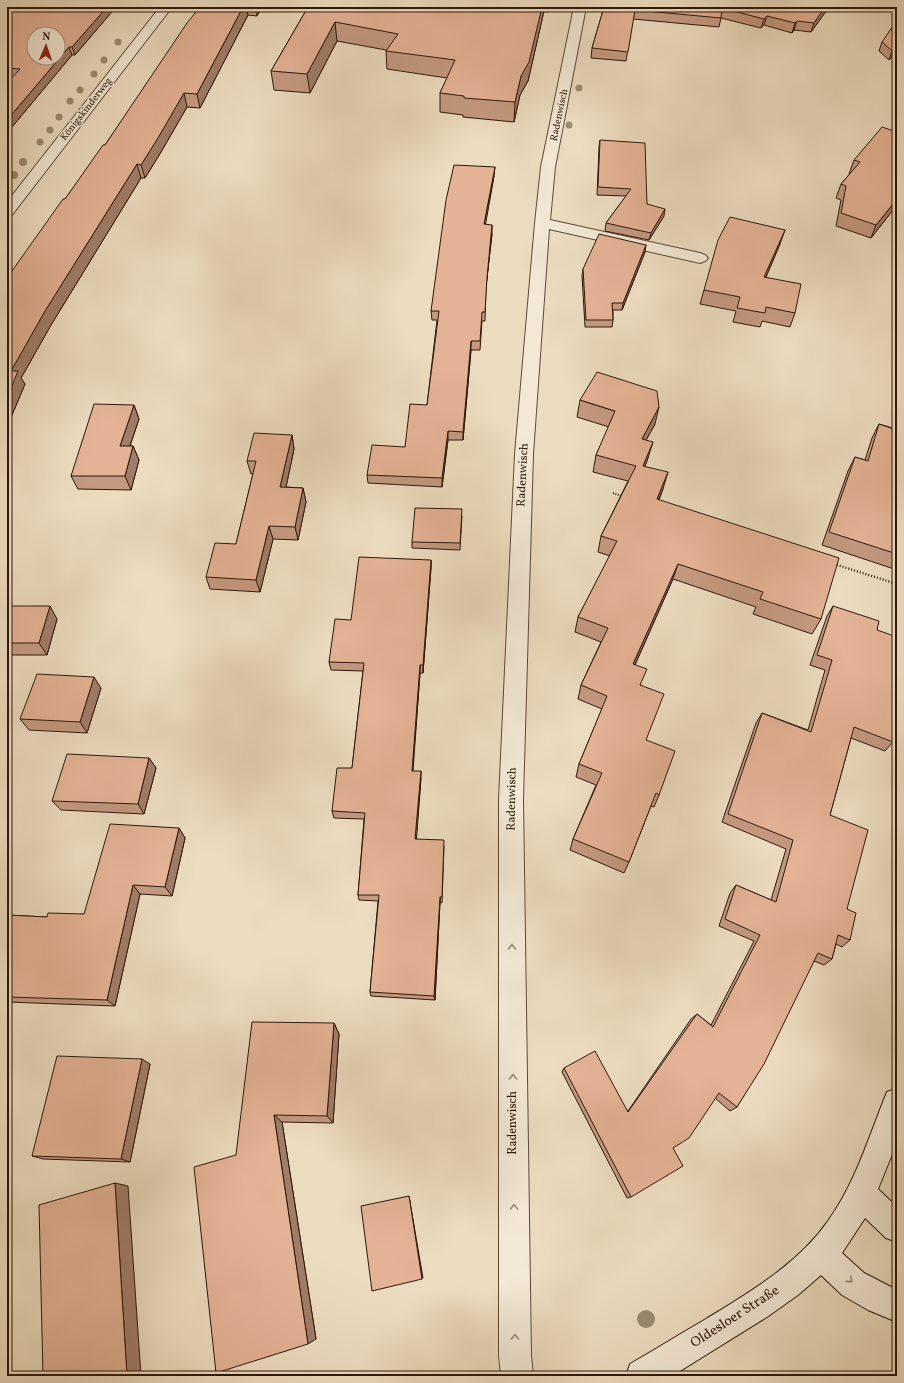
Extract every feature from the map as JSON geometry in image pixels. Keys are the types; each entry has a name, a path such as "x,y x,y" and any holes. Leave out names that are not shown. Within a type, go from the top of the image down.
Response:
{"street":[{"name":"Königskinderweg","path":"7,212 166,7"},
{"path":"882,7 897,9"},
{"name":"Radenwisch","path":"517,1376 515,1347 511,799 524,454 542,223 548,167 579,16"},
{"path":"542,223 700,258"},
{"name":"Oldesloer Straße","path":"642,1376 773,1295 821,1254 838,1232 861,1194 897,1102"},
{"path":"861,1194 897,1227"},
{"path":"821,1254 853,1284 897,1306"}],"path":[{"path":"613,493 628,498"},
{"path":"830,562 897,584"}],"building":[{"path":"7,7 107,7 72,47 69,47 66,51 66,26 26,26 26,66 53,66 7,120 7,83 20,69 7,68"},
{"path":"200,7 243,7 197,94 184,93 141,165 137,164 45,311 11,371 18,371 7,397 7,278 63,199 65,199 103,145 105,145 187,23"},
{"path":"308,7 542,7 529,62 521,76 515,102 464,98 464,96 440,93 455,60 386,51 398,34 335,22 307,74 271,71"},
{"path":"604,7 825,7 814,23 797,21 795,23 767,16 764,19 722,8 721,18 635,10 628,52 592,48"},
{"path":"897,20 897,46 892,51 882,42"},
{"path":"882,127 897,132 897,199 876,225 841,213 846,186 841,184 860,162 854,160"},
{"path":"600,140 645,143 647,204 665,209 651,233 606,223 631,189 598,187"},
{"path":"454,165 495,167 484,224 492,225 485,312 482,312 480,341 471,341 463,432 448,431 442,478 367,475 372,445 405,447 410,404 427,405 439,311 431,311 446,200"},
{"path":"730,217 785,230 764,277 801,284 795,313 766,307 765,313 737,308 740,297 704,290 718,240"},
{"path":"599,234 646,245 623,303 612,303 613,320 586,320 583,269"},
{"path":"597,372 657,391 659,407 642,439 653,442 643,466 668,472 657,499 839,558 821,619 760,599 763,592 678,564 633,664 647,669 640,685 664,694 646,740 675,751 659,795 656,793 629,862 573,839 602,773 579,764 607,696 581,685 608,628 578,617 617,541 601,536 636,466 596,455 615,411 580,400"},
{"path":"94,404 134,405 120,446 133,446 125,476 71,476"},
{"path":"879,424 897,430 897,554 829,532 855,457 868,461"},
{"path":"254,433 292,435 280,487 303,488 295,527 269,526 256,580 206,577 215,543 236,544 256,461 247,461"},
{"path":"415,508 462,509 460,543 412,542"},
{"path":"359,557 431,560 423,665 420,665 412,771 421,771 415,839 444,840 442,897 440,897 434,996 370,992 379,895 358,895 365,813 332,811 337,768 352,768 364,663 329,662 335,619 351,620"},
{"path":"7,606 50,606 39,643 7,643"},
{"path":"833,606 879,621 877,630 897,637 897,725 893,742 854,727 830,815 868,830 847,909 856,913 850,940 838,935 832,959 818,953 764,1064 737,1107 719,1093 689,1138 673,1148 683,1166 631,1197 564,1068 595,1051 628,1112 697,1014 713,1027 760,935 725,919 736,885 776,902 793,840 728,814 762,713 811,732 832,660 817,655"},
{"path":"37,674 94,677 80,722 20,719"},
{"path":"67,754 149,758 138,804 52,801"},
{"path":"110,824 179,828 165,887 133,885 107,1000 7,997 7,915 47,917 48,913 84,914"},
{"path":"252,1022 334,1023 327,1116 274,1115 308,1344 216,1373 194,1167 236,1155"},
{"path":"57,1056 142,1059 121,1159 32,1156"},
{"path":"115,1183 127,1376 43,1376 39,1205"},
{"path":"409,1196 422,1279 372,1291 361,1206"}]}
